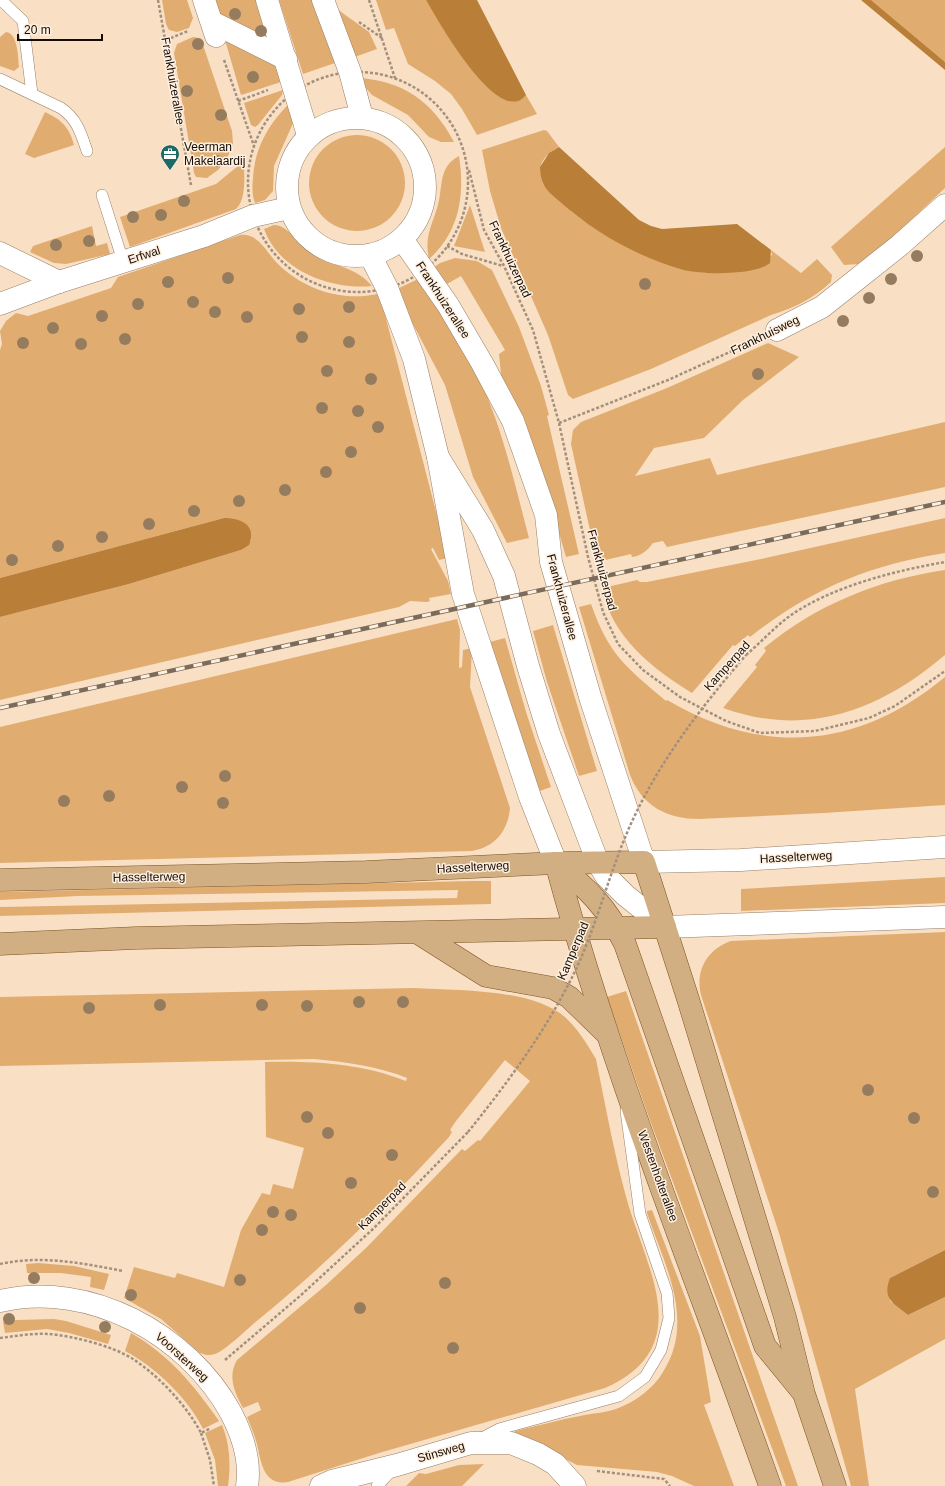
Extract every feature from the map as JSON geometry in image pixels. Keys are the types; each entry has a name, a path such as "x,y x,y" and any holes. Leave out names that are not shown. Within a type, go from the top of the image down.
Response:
{"main road":[{"path":"204,0 215,32 286,59"},
{"path":"267,0 308,135"},
{"path":"323,0 350,72 362,117"},
{"path":"362,117 386,123 407,138 420,159 426,188 420,216 402,239 387,249 370,255 344,256 320,247 301,230 289,208 286,182 293,156 308,135 333,120 362,117"},
{"name":"Frankhuisweg","path":"777,330 822,307 900,245 945,205"},
{"name":"Erfwal","path":"0,304 59,282 204,236 253,216 289,208"},
{"name":"Frankhuizerallee","path":"402,239 448,305 482,363 513,421 545,510 551,562 594,708 644,862"},
{"path":"0,253 59,282"},
{"path":"370,255 387,288 414,359 438,457 465,600 530,797 556,862 598,900 618,929 625,944 765,1346 804,1394"},
{"path":"438,457 483,530 504,576 528,666 549,734 598,863 606,876 625,895 665,927"},
{"name":"Hasselterweg","path":"0,880 366,872 556,862 598,863 741,860 945,847"},
{"name":"Westenholterallee","path":"556,862 574,930 624,1085 719,1342 770,1486"},
{"path":"644,862 785,1317 804,1394 835,1486"},
{"path":"0,944 136,938 618,929 945,917"},
{"path":"418,933 486,976 553,988 569,997 607,1035"},
{"name":"Voorsterweg","path":"0,1301 26,1297 60,1297 92,1303 149,1328 169,1342 206,1376 233,1417 243,1438 249,1472 247,1486"},
{"name":"Stinsweg","path":"321,1486 332,1481 397,1465 472,1443 511,1444 538,1454 555,1464 575,1486"}],"lane":[{"path":"2,0 23,21 32,94"},
{"path":"0,79 69,113 80,128 87,150"},
{"path":"102,196 124,261"},
{"path":"472,1443 499,1429 619,1396 645,1377 661,1350 669,1318 667,1293 640,1214 629,1146 624,1085"},
{"path":"377,1486 397,1465"}],"path":[{"name":"Frankhuizerallee","path":"158,0 191,186"},
{"path":"294,86 264,126 254,147 249,170 249,193 253,216 265,240 282,262 300,276 320,286 342,291 364,292 387,288 409,280 424,270 447,246 462,225 469,198 468,170 464,149 452,121 425,96 395,78 369,0"},
{"path":"215,32 254,147"},
{"path":"238,101 294,86"},
{"name":"Frankhuizerpad","path":"468,170 484,230 504,266 533,330 559,423 588,557 603,612 618,644 643,670 680,697 726,721 760,733 815,731 869,718 895,706 945,671"},
{"path":"447,246 462,254 504,266"},
{"name":"Frankhuisweg","path":"559,423 668,380 777,330"},
{"name":"Kamperpad","path":"206,1376 300,1296 374,1228 468,1132 503,1088 541,1033 568,987 589,941 616,858 636,814 657,775 696,716 746,655 788,618 816,602 874,578 945,562"},
{"path":"0,1264 23,1261 64,1260 123,1271"},
{"path":"0,1338 48,1334 97,1345 133,1359 166,1387 185,1408 201,1433 210,1460 214,1486"},
{"path":"201,1433 233,1417"},
{"path":"555,1464 606,1473 664,1479 670,1486"}],"shaded area":[{"path":"162,0 187,0 193,18 189,28 177,32 169,30 166,24"},
{"path":"215,0 263,0 271,39 220,15"},
{"path":"279,0 314,0 335,63 303,74"},
{"path":"376,0 426,0 455,47 485,85 501,97 514,102 526,95 537,114 477,135 462,109 451,94 435,81 408,64 394,28 386,30"},
{"path":"426,0 477,0 526,95 514,102 501,98 485,85 455,48"},
{"path":"861,0 871,0 945,62 945,70"},
{"path":"871,0 945,0 945,62"},
{"path":"337,9 369,32 377,49 349,59"},
{"path":"6,32 13,36 17,46 19,67 14,71 0,66 0,37"},
{"path":"193,37 199,38 202,42 232,131 233,143 227,159 218,170 207,178 196,177 194,173 174,53 177,44"},
{"path":"225,40 276,64 281,82 241,95"},
{"path":"357,78 389,83 415,96 436,115 454,142 441,142 429,137 408,115 372,95"},
{"path":"283,90 282,95 258,125 255,127 251,125 244,103"},
{"path":"295,98 294,121 274,166 273,191 265,200 255,203 252,188 254,166 261,144 272,124 286,106"},
{"path":"45,112 56,118 64,125 70,133 74,145 34,158 25,154"},
{"path":"544,130 547,131 559,147 552,151 543,160 540,171 572,212 581,219 635,251 680,269 708,273 742,272 772,255 771,250 801,273 817,259 832,275 831,282 810,298 795,306 771,315 651,369 573,399 568,395 548,335 501,228 490,191 482,150"},
{"path":"357,135 375,138 391,149 402,165 405,183 402,201 391,217 375,228 357,231 339,228 323,217 312,201 309,183 312,165 323,149 339,138"},
{"path":"559,147 639,220 651,226 662,229 737,224 771,250 770,263 752,270 740,272 713,273 689,271 664,264 631,250 585,222 552,195 545,187 540,174 540,167 549,153"},
{"path":"945,147 945,188 894,236 858,264 844,265 831,247"},
{"path":"459,156 461,184 458,211 448,237 429,259 427,244 428,237 438,205 442,178 448,166"},
{"path":"244,161 242,199 240,205 236,209 130,247 120,217 216,184"},
{"path":"470,205 485,252 454,246"},
{"path":"274,225 284,228 306,249 318,257 351,270 366,279 372,286 340,285 308,275 294,267 281,256 271,244 264,229"},
{"path":"92,226 96,246 107,243 110,254 66,264 54,263 30,252 33,246"},
{"path":"240,235 247,235 257,240 288,273 311,287 337,295 363,296 377,294 383,307 448,558 439,560 433,548 431,549 448,581 451,594 429,598 430,601 427,602 410,601 399,607 0,700 0,617 129,584 241,550 251,540 249,529 224,518 0,578 0,350 2,344 0,331 6,321 16,313 28,316 111,288 118,277"},
{"path":"455,258 477,261 492,270 519,327 541,386 549,415 547,416 579,554 566,557 559,533 502,384 499,354 505,350 461,276 447,284 440,279 433,268 440,263"},
{"path":"420,278 463,348 485,392 507,454 529,538 507,543 473,477 445,385 407,313 397,289"},
{"path":"768,343 799,357 743,400 704,438 654,448 635,476 710,458 717,475 945,422 945,487 667,547 663,541 653,543 641,554 632,557 631,554 597,562 571,444 573,430 581,422 667,388"},
{"path":"224,518 236,519 246,524 251,532 249,545 241,550 129,584 0,617 0,578"},
{"path":"945,518 945,553 891,564 866,572 818,592 773,620 750,637 748,635 735,646 733,645 692,693 663,674 636,650 624,636 614,621 607,605 603,588 637,580 640,582 647,582 761,559"},
{"path":"945,570 945,655 920,675 894,691 868,704 841,714 813,719 784,720 754,717 723,708 757,667 755,665 766,651 764,648 805,619 826,607 872,588 895,580"},
{"path":"591,604 612,648 629,669 652,689 666,701 667,700 703,718 739,731 775,737 810,737 844,731 878,719 912,701 945,677 945,805 699,819 676,816 657,809 641,795 630,775 579,607"},
{"path":"457,619 460,630 459,668 462,667 463,650 472,648 470,687 510,808 509,816 503,831 494,842 487,846 472,851 0,863 0,727"},
{"path":"553,625 597,771 579,776 547,682 533,631"},
{"path":"505,638 526,712 551,787 537,792 486,643"},
{"path":"945,877 945,903 741,911 741,889"},
{"path":"491,881 491,904 0,916 0,907 457,898 458,890 78,896 0,900 0,892"},
{"path":"945,932 945,1250 890,1278 890,1301 908,1315 945,1297 945,1339 855,1389 869,1486 851,1486 779,1233 701,995 700,978 702,969 709,955 715,949 731,941"},
{"path":"414,988 493,993 533,1001 551,1008 565,1017 582,1037 596,1059 619,1171 654,1283 658,1307 657,1331 650,1352 633,1371 605,1388 379,1453 288,1482 280,1482 273,1480 265,1471 255,1437 247,1417 261,1410 258,1402 243,1408 237,1397 232,1379 234,1366 237,1360 326,1285 367,1247 462,1149 465,1151 478,1140 480,1141 530,1081 505,1060 456,1121 450,1130 452,1132 449,1137 357,1232 309,1277 231,1344 220,1352 206,1355 200,1353 161,1319 124,1298 134,1267 175,1278 177,1273 224,1287 241,1230 262,1193 270,1195 273,1184 293,1189 304,1148 266,1137 265,1062 337,1064 371,1070 406,1081 407,1078 384,1070 361,1065 314,1059 0,1066 0,997"},
{"path":"626,991 798,1486 786,1486 648,1115 607,997"},
{"path":"652,1210 700,1336 711,1402 704,1405 734,1486 694,1486 672,1476 657,1472 577,1465 514,1433 515,1431 556,1421 616,1409 630,1403 643,1394 654,1384 663,1372 672,1352 677,1332 677,1312 674,1292 668,1272 647,1213 647,1211"},
{"path":"945,1250 945,1297 908,1315 894,1304 888,1296 887,1291 890,1278"},
{"path":"38,1263 74,1266 109,1274 104,1290 90,1287 91,1277 61,1273 27,1273 26,1264"},
{"path":"54,1319 66,1321 111,1335 108,1344 69,1333 47,1329 5,1333 3,1322 16,1320"},
{"path":"131,1333 157,1351 180,1372 200,1395 219,1421 203,1429 189,1406 170,1384 147,1365 125,1351"},
{"path":"222,1425 227,1440 229,1455 228,1486 218,1486 215,1460 205,1433"},
{"path":"484,1464 462,1486 406,1486 419,1473 426,1474 459,1465"}],"railway":[{"path":"0,708 945,502"}],"place":[{"name":"Veerman Makelaardij","path":"170,171"}]}
